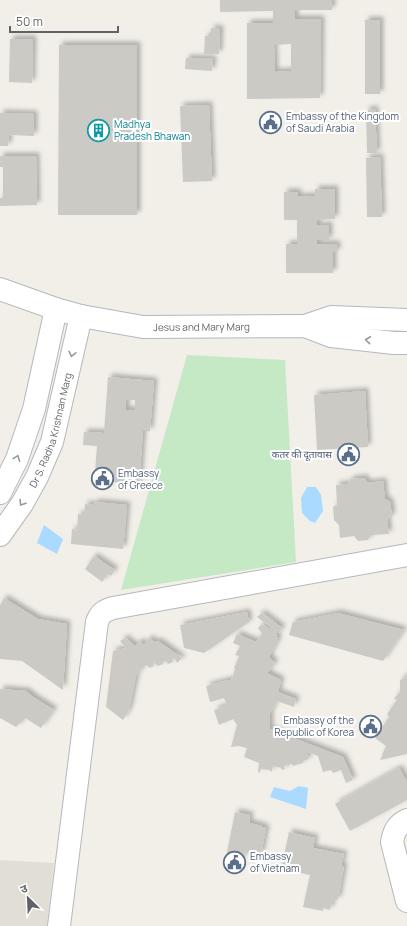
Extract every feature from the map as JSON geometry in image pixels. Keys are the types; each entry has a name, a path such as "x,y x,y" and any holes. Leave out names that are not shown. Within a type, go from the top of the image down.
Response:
{"street":[{"name":"Jesus and Mary Marg","path":"0,289 56,309 81,316 143,327 305,326 330,336 407,343"},
{"name":"Dr S. Radha Krishnan Marg","path":"0,492 17,459 34,409 56,309"},
{"name":"Dr S. Radha Krishnan Marg","path":"0,534 22,504 37,477 52,442 81,316"},
{"path":"305,326 332,317 407,320"},
{"path":"27,431 52,442"},
{"path":"59,926 97,622 99,616 105,610 113,608 407,555"},
{"path":"407,820 398,824 392,842 407,901"}],"shaded area":[{"path":"0,860 54,863 47,926 0,926"}],"green space":[{"path":"187,355 285,360 296,562 121,590"}],"water":[{"path":"307,487 316,487 321,495 323,511 315,523 310,521 302,513 301,498"},
{"path":"44,525 63,539 57,554 37,543"},
{"path":"299,786 308,788 306,809 270,797 274,787 290,791"}],"building":[{"path":"220,0 332,0 332,10 295,10 295,19 321,19 320,98 247,99 247,23 273,23 273,11 220,12","holes":["291,44 291,71 275,72 274,45"]},
{"path":"365,20 380,20 380,94 365,94"},
{"path":"211,28 220,29 219,54 204,54 205,36 211,36"},
{"path":"10,39 33,39 32,83 9,82"},
{"name":"Madhya Pradesh Bhawan","path":"59,45 137,45 137,215 58,215"},
{"path":"186,58 213,59 212,71 185,69"},
{"path":"209,105 212,181 183,182 180,106"},
{"path":"375,109 377,153 367,153 366,110"},
{"path":"0,113 34,114 34,136 9,135 8,146 0,146"},
{"path":"0,156 36,156 37,205 0,206 0,198 3,198 3,167 0,167"},
{"path":"380,157 382,217 367,217 366,158"},
{"path":"315,189 335,189 335,219 317,220 317,226 329,225 329,240 317,240 317,244 337,244 337,252 333,252 333,273 286,273 286,244 297,244 297,220 284,220 284,192 298,192 298,197 315,196"},
{"path":"108,377 154,381 150,431 143,431 139,484 112,482 113,473 95,472 97,446 83,445 84,432 104,433","holes":["126,400 135,400 135,410 126,410"]},
{"path":"365,391 368,447 317,450 314,395"},
{"path":"364,478 368,483 383,481 385,499 390,502 392,515 387,520 389,534 371,535 368,540 358,541 354,536 340,538 339,525 334,520 333,507 337,505 336,485 347,484 351,479"},
{"path":"95,502 127,505 123,549 71,544 72,529 77,530 78,514 84,515 85,504 94,505"},
{"path":"94,556 115,570 111,576 108,574 102,582 85,569"},
{"path":"4,598 38,619 67,624 63,690 22,661 0,659 0,605"},
{"path":"247,612 249,622 204,653 184,648 180,625"},
{"path":"262,613 282,628 279,633 276,633 278,640 269,657 275,663 267,673 281,680 278,692 296,699 294,707 277,701 270,713 270,729 343,757 353,780 346,783 341,770 333,773 331,770 323,772 318,756 307,752 309,759 303,761 303,763 293,766 292,764 284,766 285,769 282,770 281,768 273,766 272,772 261,769 259,774 259,763 244,757 247,748 238,746 231,747 237,725 233,719 219,725 214,710 227,705 224,698 210,702 206,686 228,680 231,681 239,656 235,655 240,646 233,643 237,634 256,642 262,634 258,628 262,624 270,629 272,628 257,617"},
{"path":"338,613 404,630 383,661 289,635 293,622"},
{"path":"125,638 135,646 140,641 144,645 149,638 154,642 158,641 182,658 177,663 175,658 172,659 173,662 168,664 166,661 163,661 163,664 158,666 154,662 153,667 149,668 147,665 143,667 136,676 129,710 123,720 106,707 113,651 126,648 120,641"},
{"path":"406,677 407,754 380,760 386,746 375,738 389,717 387,714 397,700 394,698 400,692 400,680"},
{"path":"0,689 26,691 54,710 41,728 25,718 16,727 0,718"},
{"path":"399,768 407,782 407,800 350,831 335,804"},
{"path":"235,812 250,815 249,823 266,828 261,855 244,853 242,860 226,857"},
{"path":"289,832 315,838 313,848 344,854 341,866 344,866 338,900 333,899 330,910 323,908 323,911 303,907 310,875 281,869"}],"place":[{"name":"Embassy of the Kingdom of Saudi Arabia","path":"270,122"},
{"name":"Madhya Pradesh Bhawan","path":"98,130"},
{"name":"कतर की दूतावास","path":"348,454"},
{"name":"Embassy of Greece","path":"103,479"},
{"name":"Embassy of the Republic of Korea","path":"370,726"},
{"name":"Embassy of Vietnam","path":"234,862"}]}
